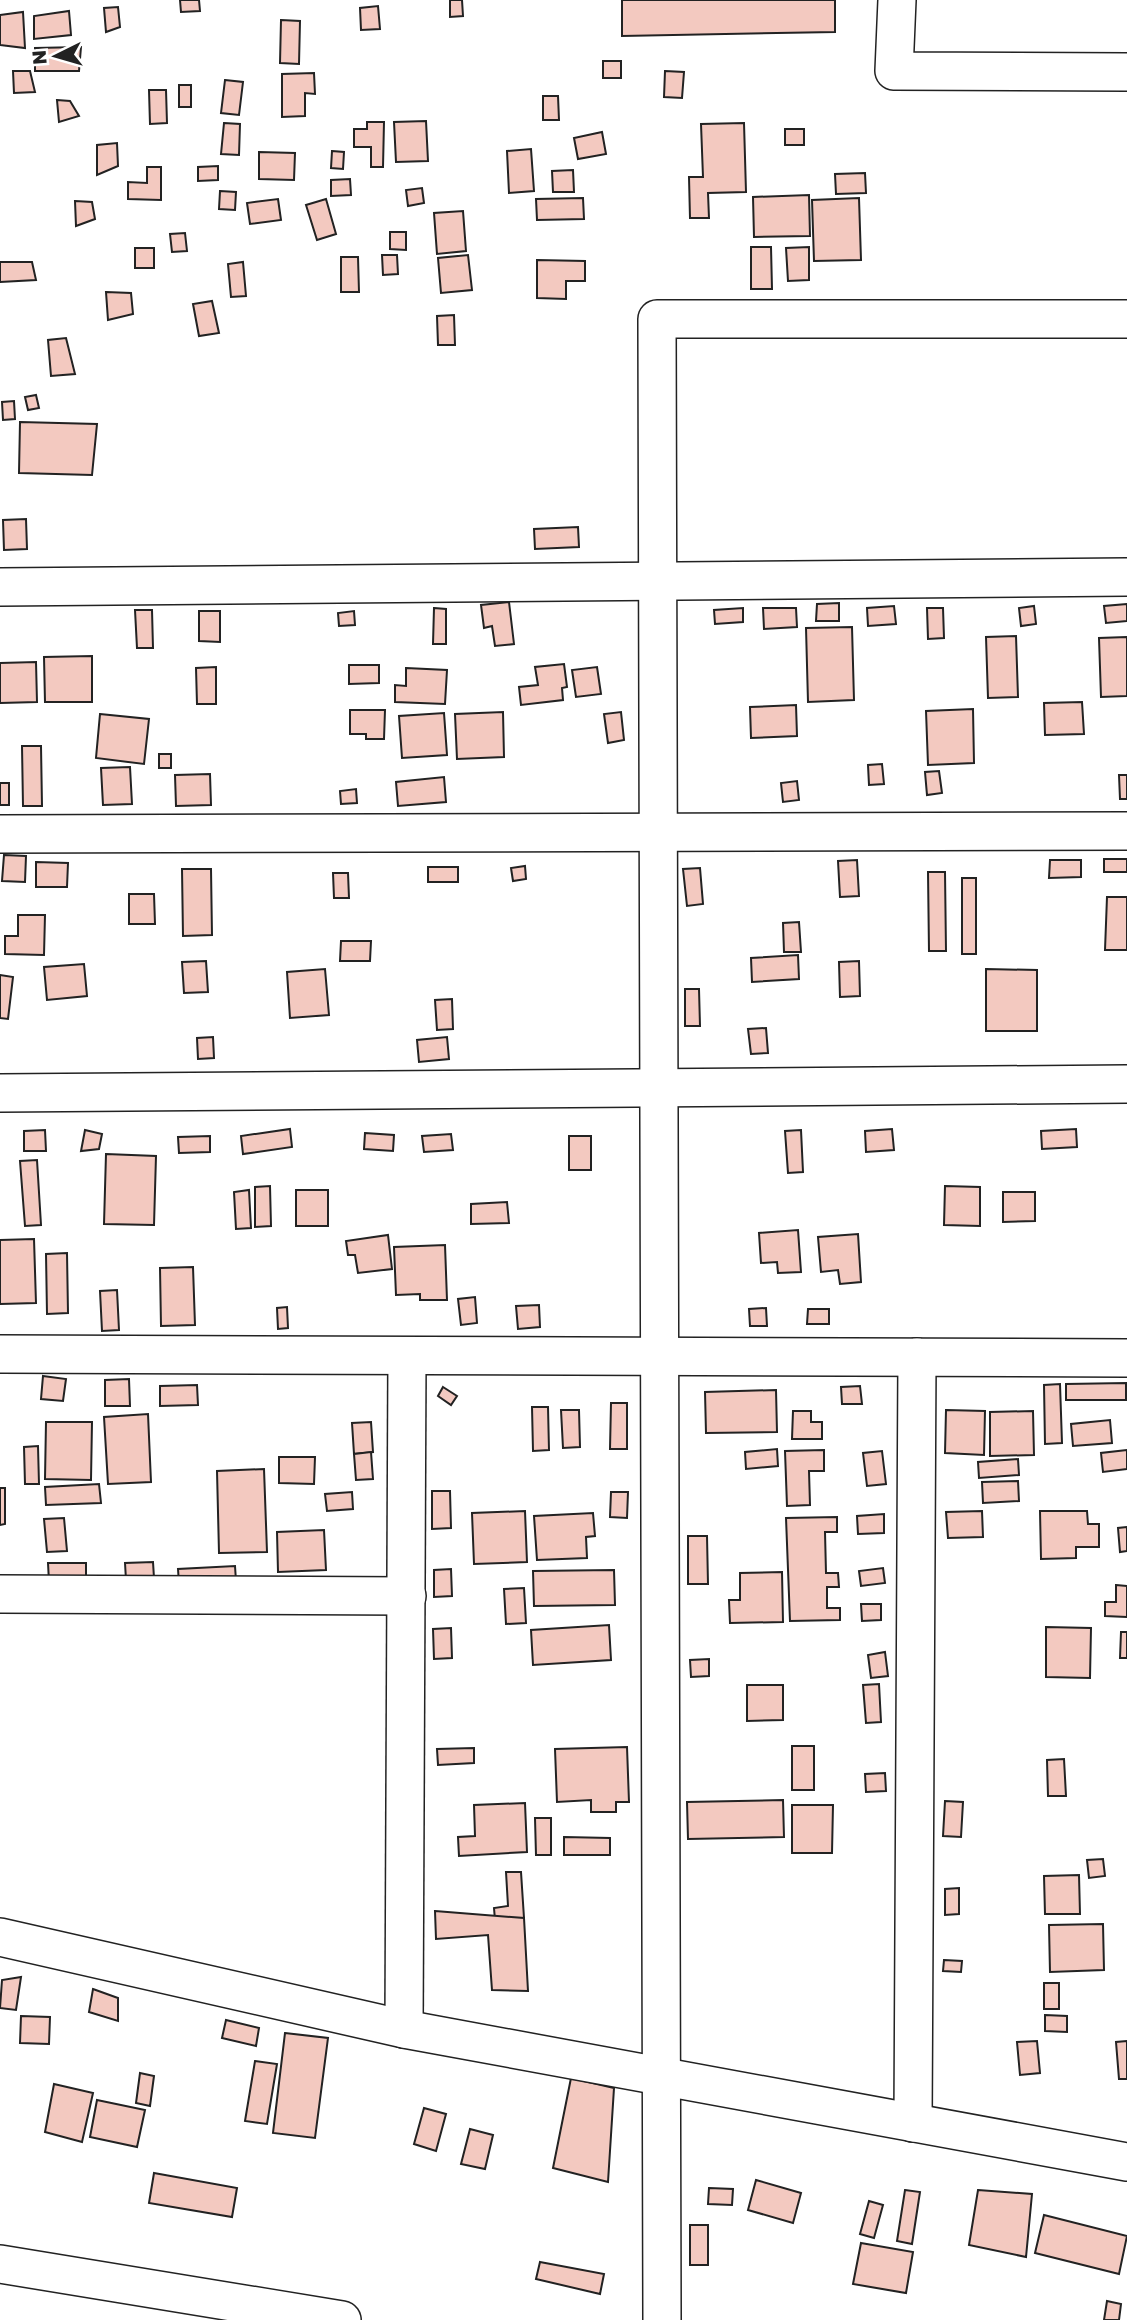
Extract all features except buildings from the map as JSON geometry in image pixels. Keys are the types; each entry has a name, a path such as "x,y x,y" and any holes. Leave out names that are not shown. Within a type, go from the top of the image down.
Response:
{"street":[{"path":"897,0 894,71 1127,72"},
{"path":"662,2320 657,319 1127,319"},
{"path":"0,587 1127,576"},
{"path":"0,834 1127,831"},
{"path":"0,1093 1127,1084"},
{"path":"0,1354 1127,1358"},
{"path":"404,2029 407,1356"},
{"path":"913,2123 917,1357"},
{"path":"0,1594 407,1596"},
{"path":"0,1937 404,2029 1127,2162"},
{"path":"0,2264 342,2320"}]}
